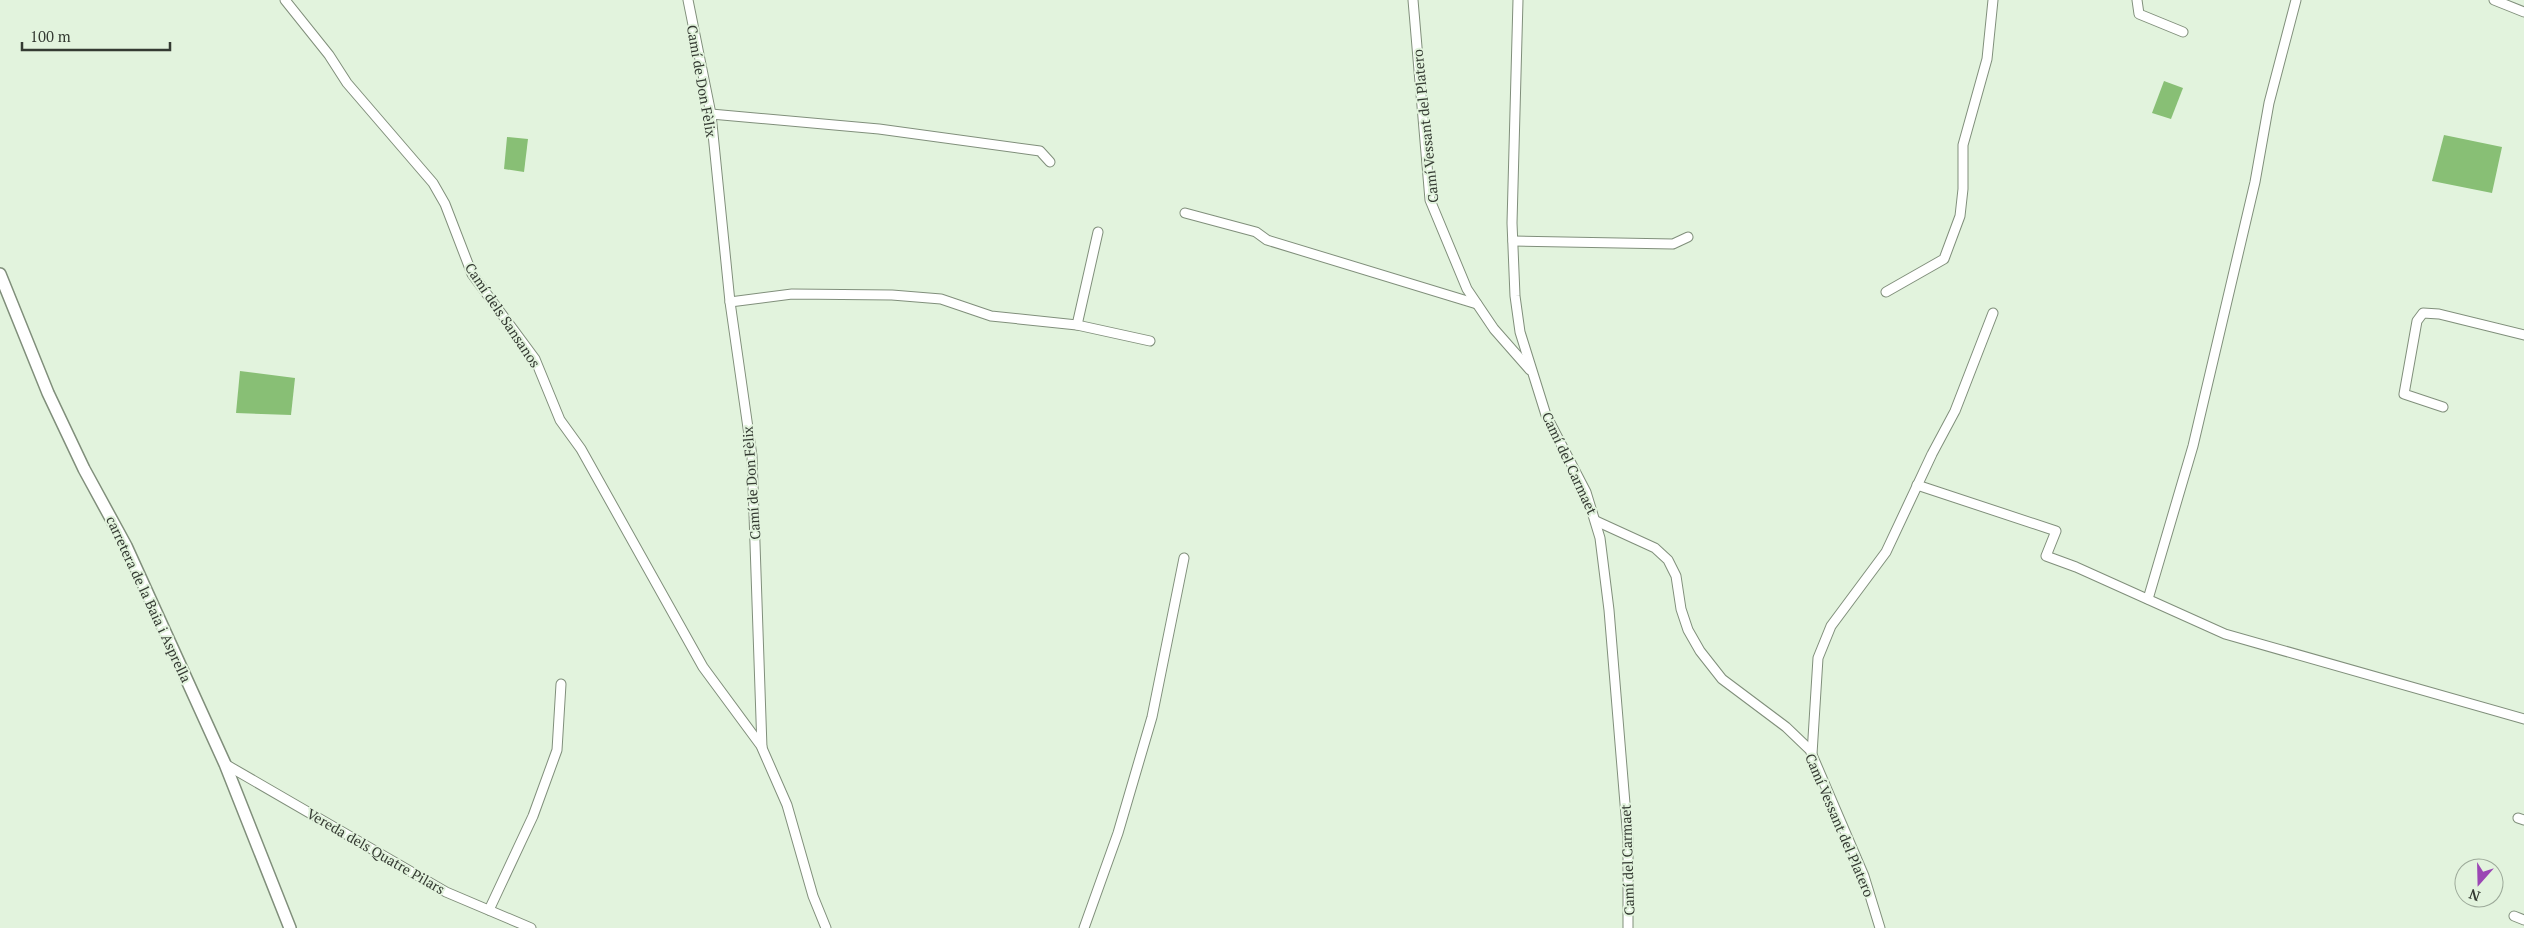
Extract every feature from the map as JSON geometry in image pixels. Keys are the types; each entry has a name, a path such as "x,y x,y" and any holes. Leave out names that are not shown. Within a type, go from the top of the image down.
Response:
{"main road":[{"name":"carretera de la Baia i Asprella","path":"0,274 48,393 84,469 126,546 225,764 290,928"}],"street":[{"name":"Camí dels Sansanos","path":"285,0 329,55 347,83 433,183 445,204 472,274 535,359 560,420 581,449 703,667 762,748"},
{"name":"Camí de Don Fèlix","path":"688,0 711,114 730,302 752,456 762,748 786,805 813,896 826,928"},
{"name":"Camí Vessant del Platero","path":"1413,0 1430,200 1467,289 1494,329 1532,372"},
{"name":"Camí del Carmaet","path":"1518,0 1513,241 1515,296 1520,332 1546,415 1586,492 1596,521 1609,610 1628,840 1628,928"},
{"path":"1886,292 1944,258 1960,216 1963,188 1963,145 1987,59 1993,0"},
{"path":"2137,0 2139,14 2183,32"},
{"path":"2148,599 2193,446 2254,182 2270,103 2296,0"},
{"path":"2494,0 2524,12"},
{"path":"711,114 879,130 1040,151 1050,162"},
{"path":"1185,213 1256,232 1267,240 1477,304"},
{"path":"1076,325 1098,232"},
{"path":"1513,241 1673,244 1688,237"},
{"path":"730,302 792,294 892,295 941,299 991,316 1076,325 1150,341"},
{"path":"1812,754 1817,708 1818,658 1831,626 1886,552 1917,485 1956,411 1993,313"},
{"path":"2443,407 2404,394 2417,321 2423,313 2439,314 2524,334"},
{"path":"1917,485 2056,531 2046,556 2076,567 2225,634 2524,719"},
{"name":"Camí Vessant del Platero","path":"1596,521 1655,548 1668,560 1676,576 1681,609 1688,630 1700,651 1722,679 1786,727 1812,754 1864,876 1880,928"},
{"path":"1084,928 1118,833 1152,717 1184,558"},
{"path":"489,910 533,816 557,750 561,684"},
{"name":"Vereda dels Quatre Pilars","path":"225,764 446,892 531,928"},
{"path":"2514,916 2524,920"}],"shaded area":[{"path":"2164,81 2183,88 2171,119 2152,113"},
{"path":"2444,135 2502,147 2492,193 2432,181"},
{"path":"507,137 528,139 524,172 504,169"},
{"path":"240,371 295,378 291,415 236,413"}]}
